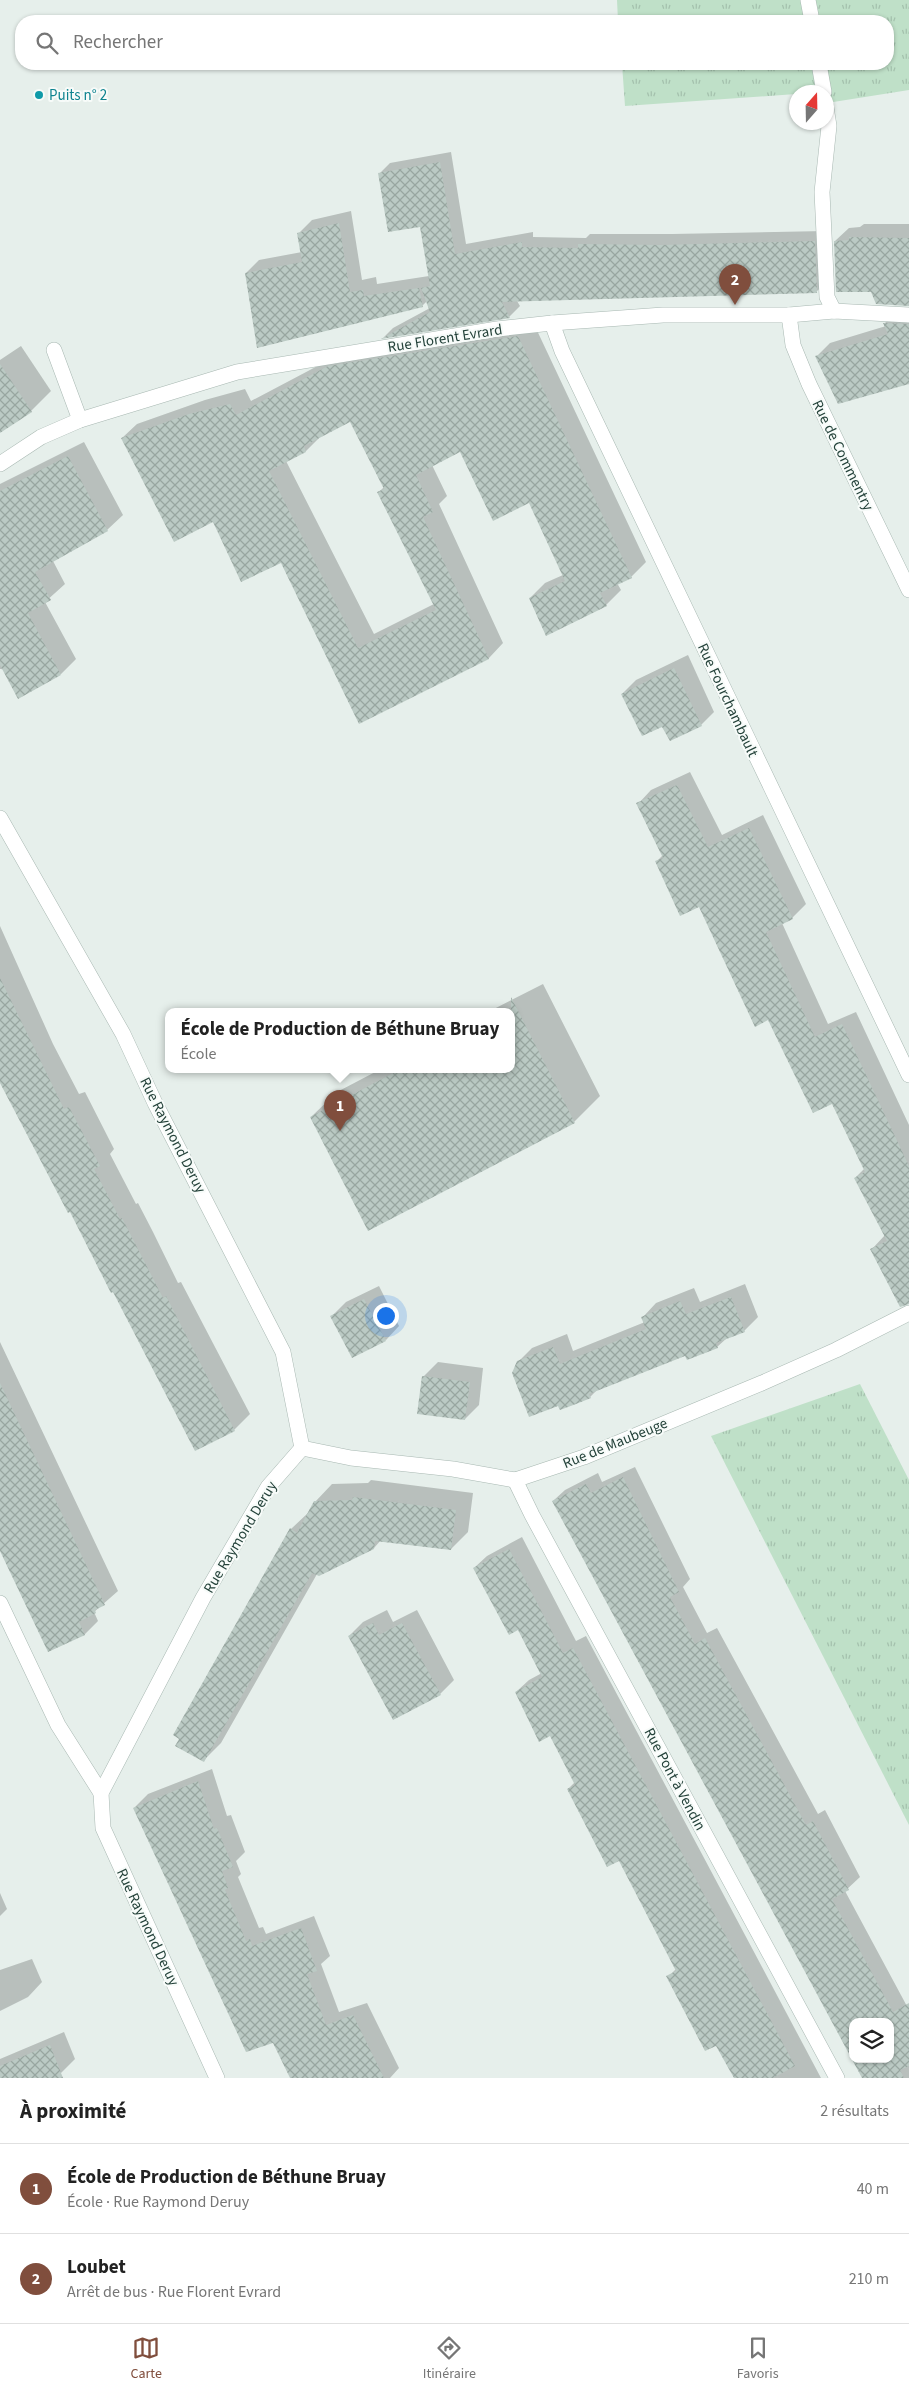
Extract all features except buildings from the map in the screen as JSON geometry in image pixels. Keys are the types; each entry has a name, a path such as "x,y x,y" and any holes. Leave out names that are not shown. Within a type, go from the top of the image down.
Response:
{"street":[{"path":"808,0 811,15"},
{"path":"820,70 823,85"},
{"path":"829,130 822,192 827,297 834,311"},
{"name":"Rue Florent Evrard","path":"0,464 41,437 80,420 237,372 497,329 663,315 789,315 834,311 909,315"},
{"name":"Rue de Commentry","path":"789,315 793,345 809,384 909,590"},
{"name":"Rue Fourchambault","path":"552,323 566,360 909,1075"},
{"path":"54,350 80,420"},
{"name":"Rue Raymond Deruy","path":"0,818 123,1034 155,1102 283,1352 302,1448 268,1487 208,1589 101,1793 103,1828 217,2078"},
{"name":"Rue de Maubeuge","path":"302,1448 351,1458 453,1469 515,1480 584,1456 762,1383 836,1350 909,1313"},
{"name":"Rue Pont à Vendin","path":"515,1480 532,1515 837,2078"},
{"path":"0,1603 58,1725 101,1793"}],"green space":[{"path":"617,0 909,0 909,90 834,102 834,85 789,85 789,94 625,106 622,70 894,70 894,15 618,15"},
{"path":"860,1384 909,1480 909,1825 711,1436"}],"place":[{"name":"Puits n° 2","path":"39,95"},
{"name":"Loubet","path":"735,305"},
{"name":"École de Production de Béthune Bruay","path":"340,1131"}]}
